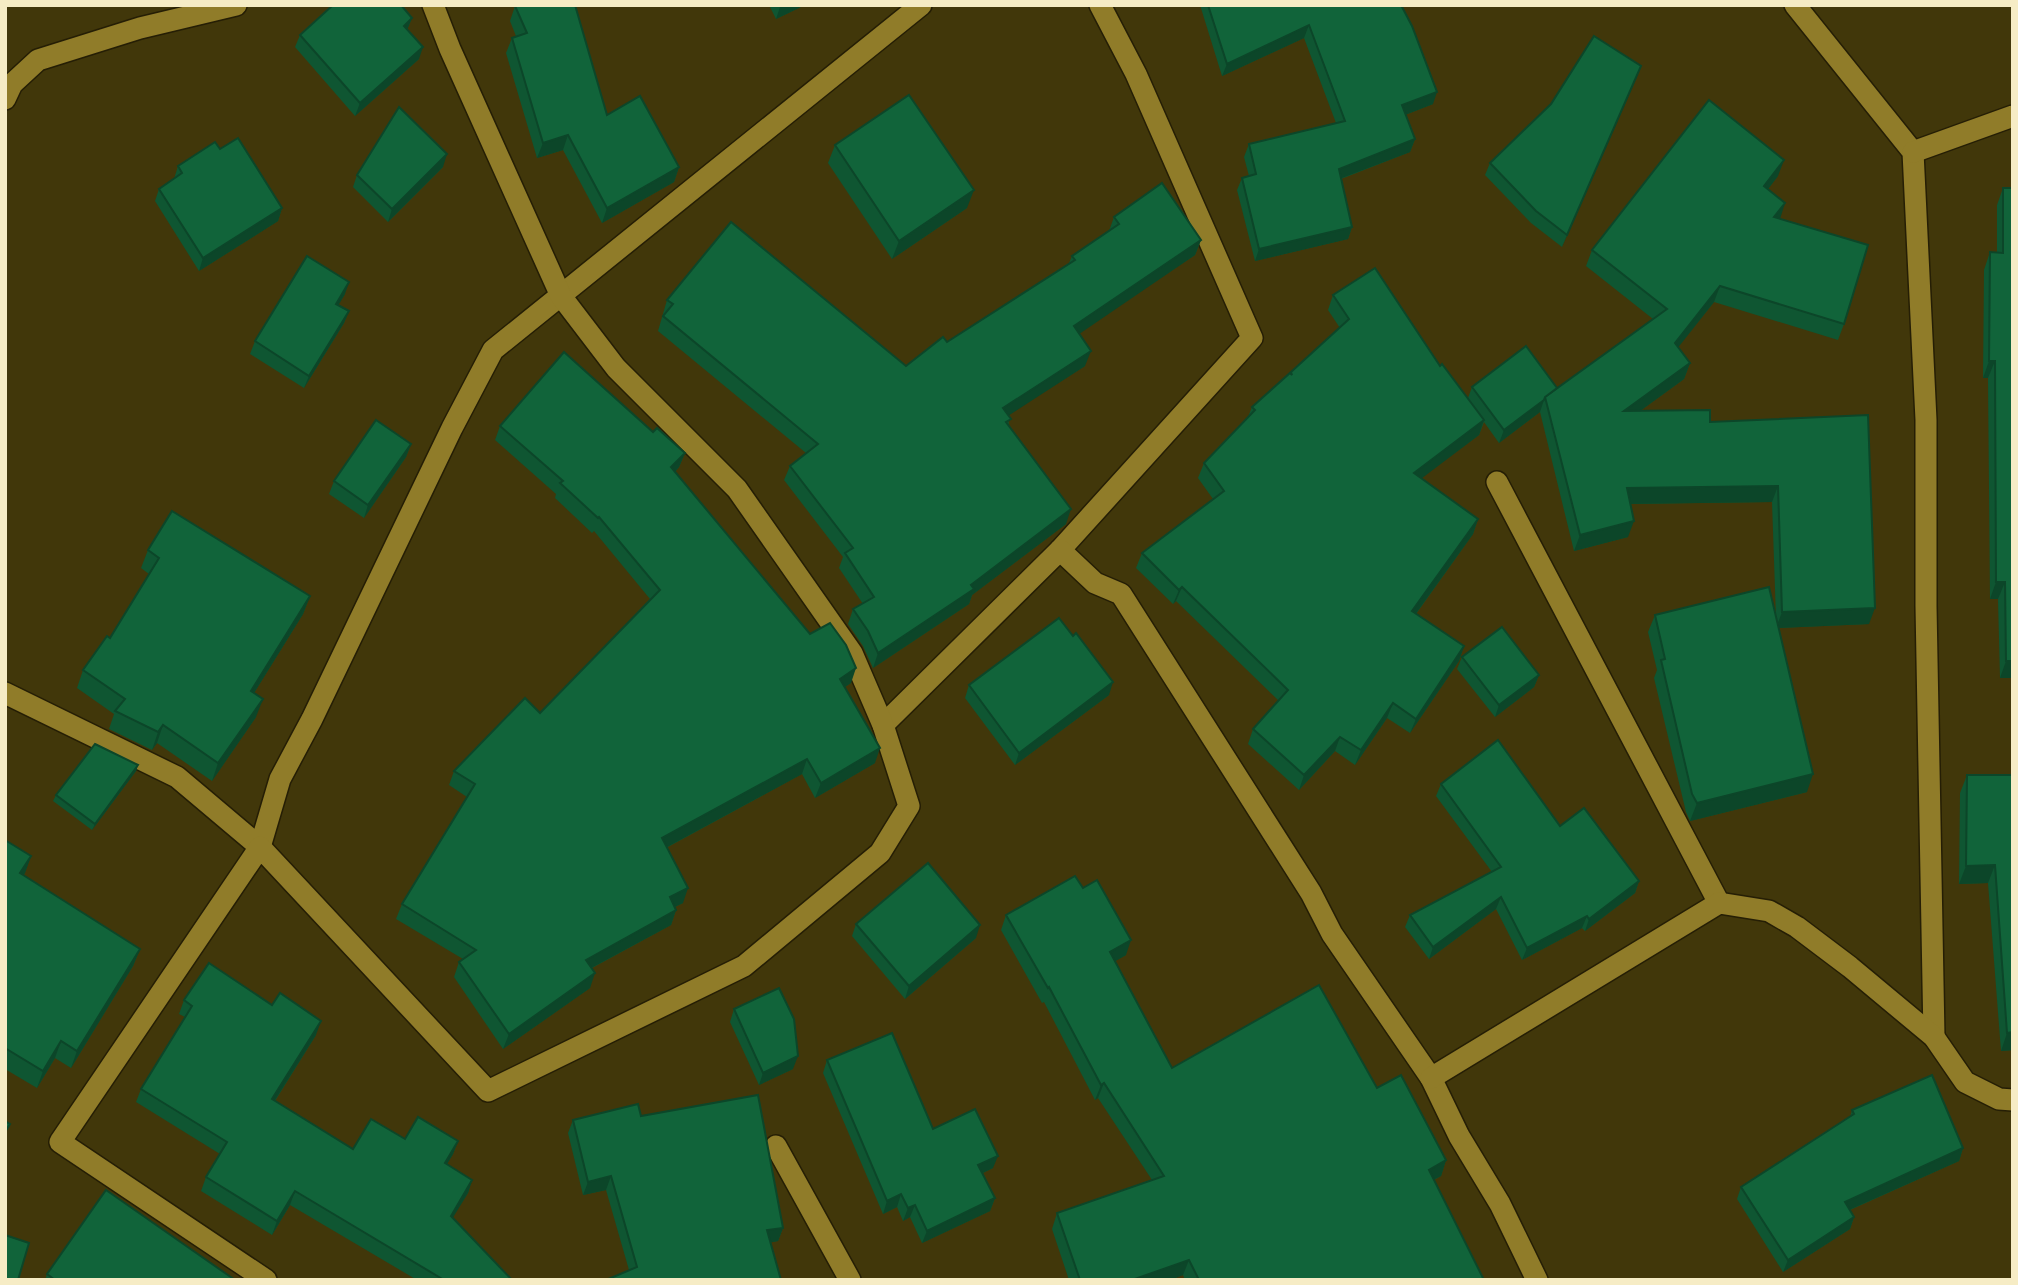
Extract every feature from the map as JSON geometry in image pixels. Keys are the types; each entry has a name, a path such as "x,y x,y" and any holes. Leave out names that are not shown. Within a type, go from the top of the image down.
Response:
{"street":[{"path":"5,99 12,84 38,60 140,28 236,5"},
{"path":"5,693 177,777 260,846 488,1091 744,967 880,853 909,806 883,725 852,653 737,489 616,368 561,296 433,5"},
{"path":"266,1280 60,1142 260,846 280,779 493,350 921,5"},
{"path":"883,725 1060,550 1252,338 1136,75 1100,5"},
{"path":"1795,5 1913,152 1926,420 1934,1037"},
{"path":"1913,152 2013,116"},
{"path":"1497,482 1719,903"},
{"path":"1060,550 1095,583 1121,594 1311,893 1332,934 1431,1078 1459,1136 1500,1204 1537,1280"},
{"path":"1431,1078 1719,903 1769,911 1797,927 1934,1037 1965,1082 1999,1100 2013,1100"},
{"path":"776,1146 850,1280"}],"building":[{"path":"333,5 401,5 412,18 404,26 423,47 360,103 300,35"},
{"path":"575,5 607,115 640,96 679,167 607,208 568,135 543,143 512,38 527,33 515,6"},
{"path":"1208,5 1401,5 1412,26 1437,92 1402,105 1415,139 1339,169 1352,227 1259,249 1242,178 1256,174 1249,144 1345,121 1309,25 1227,64"},
{"path":"1594,36 1641,66 1567,235 1536,211 1490,163 1551,104"},
{"path":"909,95 974,190 899,241 835,145"},
{"path":"1709,100 1784,160 1764,186 1785,203 1774,217 1868,245 1844,324 1720,286 1675,343 1690,363 1624,411 1710,410 1710,422 1868,415 1875,608 1782,612 1778,486 1627,488 1634,521 1580,535 1545,397 1667,309 1592,250"},
{"path":"399,107 447,154 392,209 357,175"},
{"path":"238,138 282,208 203,258 159,189 182,173 178,166 215,142 220,149"},
{"path":"1162,183 1201,240 1074,326 1091,351 1003,408 1011,419 1006,422 1071,509 971,585 974,589 878,653 868,631 853,609 874,597 845,553 853,548 790,466 818,444 663,316 673,304 667,300 731,222 906,366 943,337 947,342 1075,260 1072,256 1119,224 1114,217"},
{"path":"2003,188 2013,188 2013,661 2006,661 2005,582 1996,582 1995,361 1989,361 1990,252 2003,253"},
{"path":"307,256 349,282 336,304 349,311 309,376 255,341"},
{"path":"1375,268 1440,366 1442,364 1484,420 1414,473 1478,519 1412,611 1464,646 1416,719 1393,703 1361,750 1340,737 1304,775 1253,729 1288,690 1182,587 1179,590 1142,553 1224,491 1204,463 1255,410 1252,407 1290,373 1292,375 1291,372 1349,319 1333,295"},
{"path":"1526,346 1557,388 1504,430 1472,387"},
{"path":"564,352 653,432 657,428 685,453 671,467 810,634 830,623 846,645 856,668 840,679 880,748 821,783 807,759 662,838 688,888 670,897 676,910 586,960 595,973 509,1034 459,962 476,950 402,904 475,784 454,771 525,698 540,713 660,590 599,517 560,483 563,481 500,426"},
{"path":"376,420 411,444 368,505 334,481"},
{"path":"172,511 310,596 251,691 263,699 218,763 163,725 158,732 115,711 125,699 83,670 107,636 110,638 159,558 148,550"},
{"path":"1769,587 1813,774 1697,803 1692,794 1661,660 1665,659 1655,615"},
{"path":"1059,618 1073,636 1076,633 1113,682 1019,753 969,685"},
{"path":"1502,627 1539,675 1499,705 1462,657"},
{"path":"1498,740 1560,826 1584,808 1639,881 1589,919 1587,916 1527,948 1501,897 1433,947 1410,915 1501,867 1441,784"},
{"path":"95,744 138,765 95,824 56,795"},
{"path":"1967,775 2013,775 2013,1032 2007,1033 1995,865 1966,866"},
{"path":"5,840 31,856 20,873 140,949 77,1051 61,1041 43,1071 5,1048"},
{"path":"928,863 980,925 909,986 856,924"},
{"path":"1075,876 1083,888 1097,880 1131,940 1110,952 1172,1068 1319,985 1377,1088 1401,1075 1446,1160 1429,1170 1484,1280 1199,1280 1189,1260 1132,1280 1080,1280 1057,1213 1164,1176 1104,1083 1101,1085 1049,987 1006,915"},
{"path":"209,963 272,1005 280,993 321,1021 272,1099 353,1149 371,1119 405,1139 418,1117 458,1141 445,1163 472,1180 451,1216 512,1280 444,1280 295,1191 277,1221 206,1177 227,1142 141,1089 192,1006 184,1000"},
{"path":"779,988 794,1019 798,1056 763,1073 734,1009"},
{"path":"892,1033 933,1129 975,1109 998,1156 978,1165 995,1198 927,1231 915,1205 908,1208 901,1194 887,1201 827,1060"},
{"path":"1932,1075 1963,1148 1845,1202 1854,1217 1788,1260 1741,1187 1854,1114 1852,1110"},
{"path":"758,1095 783,1228 767,1230 781,1280 606,1280 637,1267 611,1176 588,1182 573,1120 638,1104 641,1116"},
{"path":"106,1190 235,1280 55,1280 47,1274"},
{"path":"5,1235 29,1243 18,1280 5,1280"}]}
